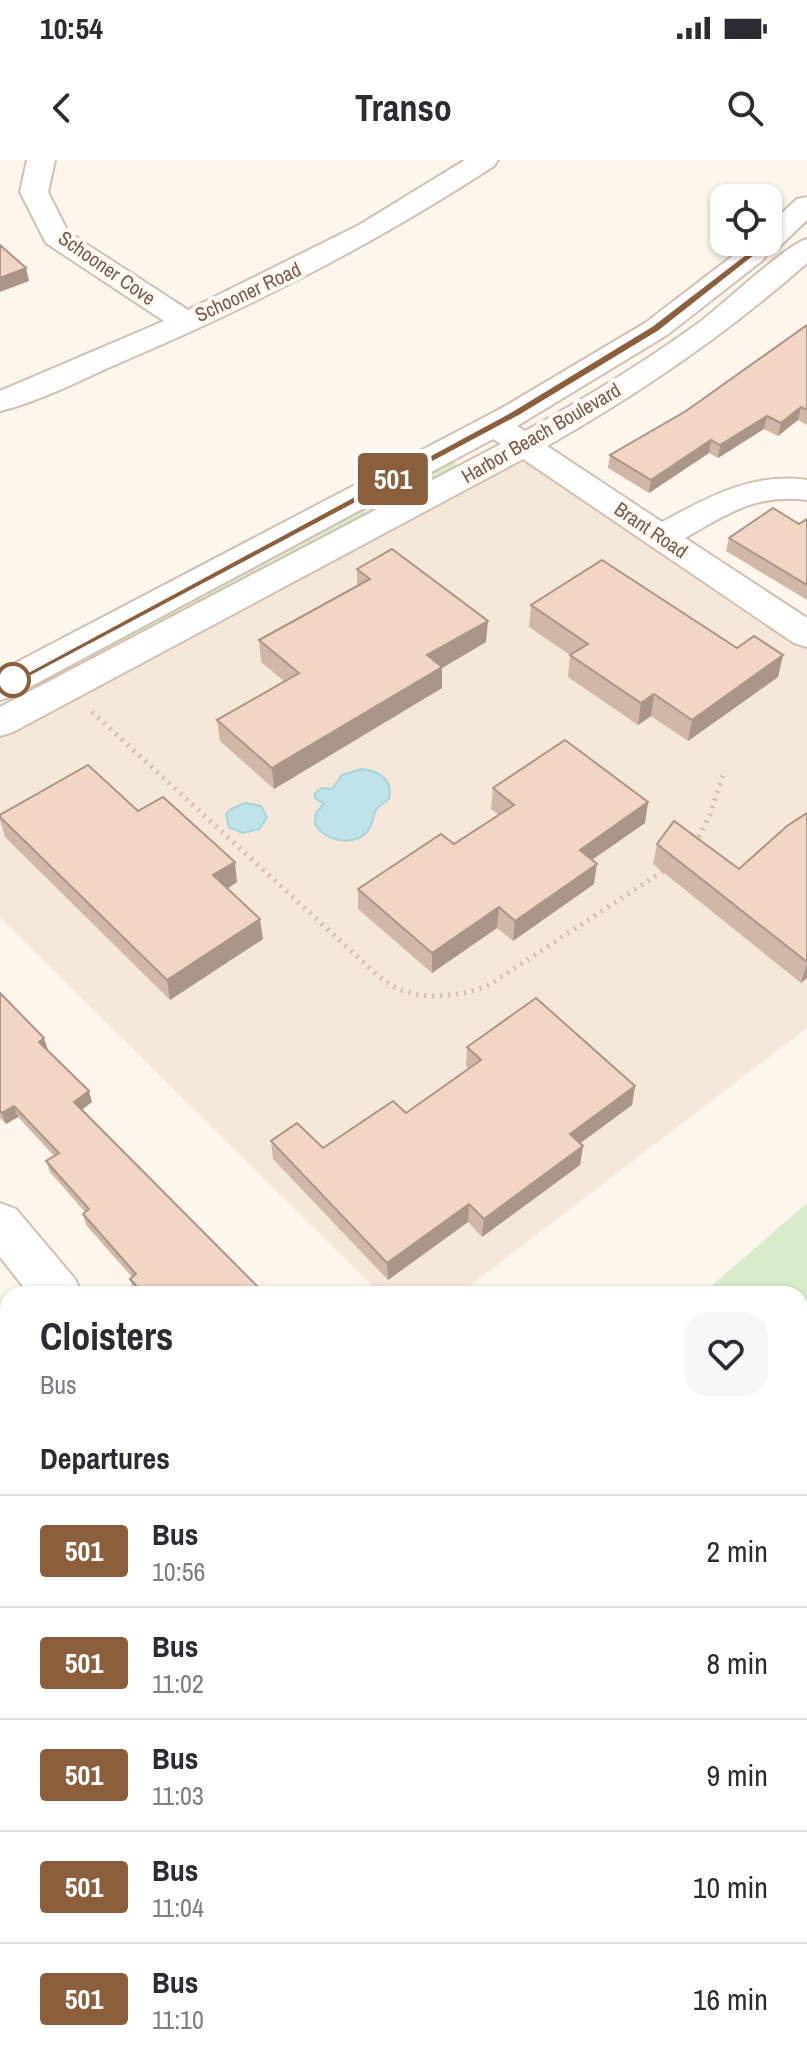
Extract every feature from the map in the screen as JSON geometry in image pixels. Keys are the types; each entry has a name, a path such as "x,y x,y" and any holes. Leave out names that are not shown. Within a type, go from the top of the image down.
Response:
{"street":[{"name":"Schooner Cove","path":"41,160 34,192 56,237 184,321"},
{"name":"Schooner Road","path":"0,402 184,321 371,233 484,160"},
{"name":"Harbor Beach Boulevard","path":"782,229 807,205"},
{"path":"782,244 806,250"},
{"name":"Harbor Beach Boulevard","path":"23,685 525,446 656,366 711,327 806,250"},
{"name":"Harbor Beach Boulevard","path":"0,723 23,685 494,425 656,329 750,256"},
{"name":"Brant Road","path":"494,425 807,635"},
{"path":"661,537 742,494 786,485 807,490"},
{"path":"0,1223 51,1286"}],"path":[{"path":"23,685 391,985 409,992 453,996 489,985 674,864"},
{"path":"690,848 705,828 724,772"}],"shaded area":[{"path":"525,446 807,635 807,1028 469,1286 373,1286 0,918 0,723"}],"green space":[{"path":"451,460 457,464 456,469 92,660 87,656"},
{"path":"807,1203 807,1286 711,1286"}],"water":[{"path":"361,769 373,771 387,781 389,799 375,811 369,829 357,839 341,840 326,835 315,824 316,813 324,804 315,798 315,793 322,788 332,789 342,775"},
{"path":"245,803 261,806 267,818 259,829 243,833 229,827 226,814"}],"building":[{"path":"0,245 26,268 0,278"},
{"path":"807,325 807,410 801,407 781,423 767,416 720,445 711,440 651,480 610,455 686,411"},
{"path":"773,508 799,524 807,519 807,585 729,538"},
{"path":"392,549 488,621 427,655 442,667 272,768 217,720 299,673 259,640 370,579 357,569"},
{"path":"602,560 737,648 754,636 783,655 692,720 654,694 641,703 570,655 588,644 531,605"},
{"path":"565,740 648,802 580,850 597,864 515,921 499,907 432,953 358,889 441,834 454,844 514,805 493,788"},
{"path":"88,765 138,811 163,797 235,862 213,875 260,919 167,980 0,817"},
{"path":"807,813 807,962 657,844 674,821 739,869 787,826"},
{"path":"0,993 44,1038 39,1042 89,1091 74,1102 257,1286 137,1286 130,1279 136,1274 83,1214 89,1209 46,1161 59,1153 14,1106 2,1113"},
{"path":"536,998 635,1086 570,1134 583,1146 484,1219 469,1204 387,1263 271,1141 297,1123 323,1148 393,1101 406,1113 481,1060 467,1047"}],"bus line":[{"name":"501","path":"0,687 513,415 656,329 750,256"}]}
